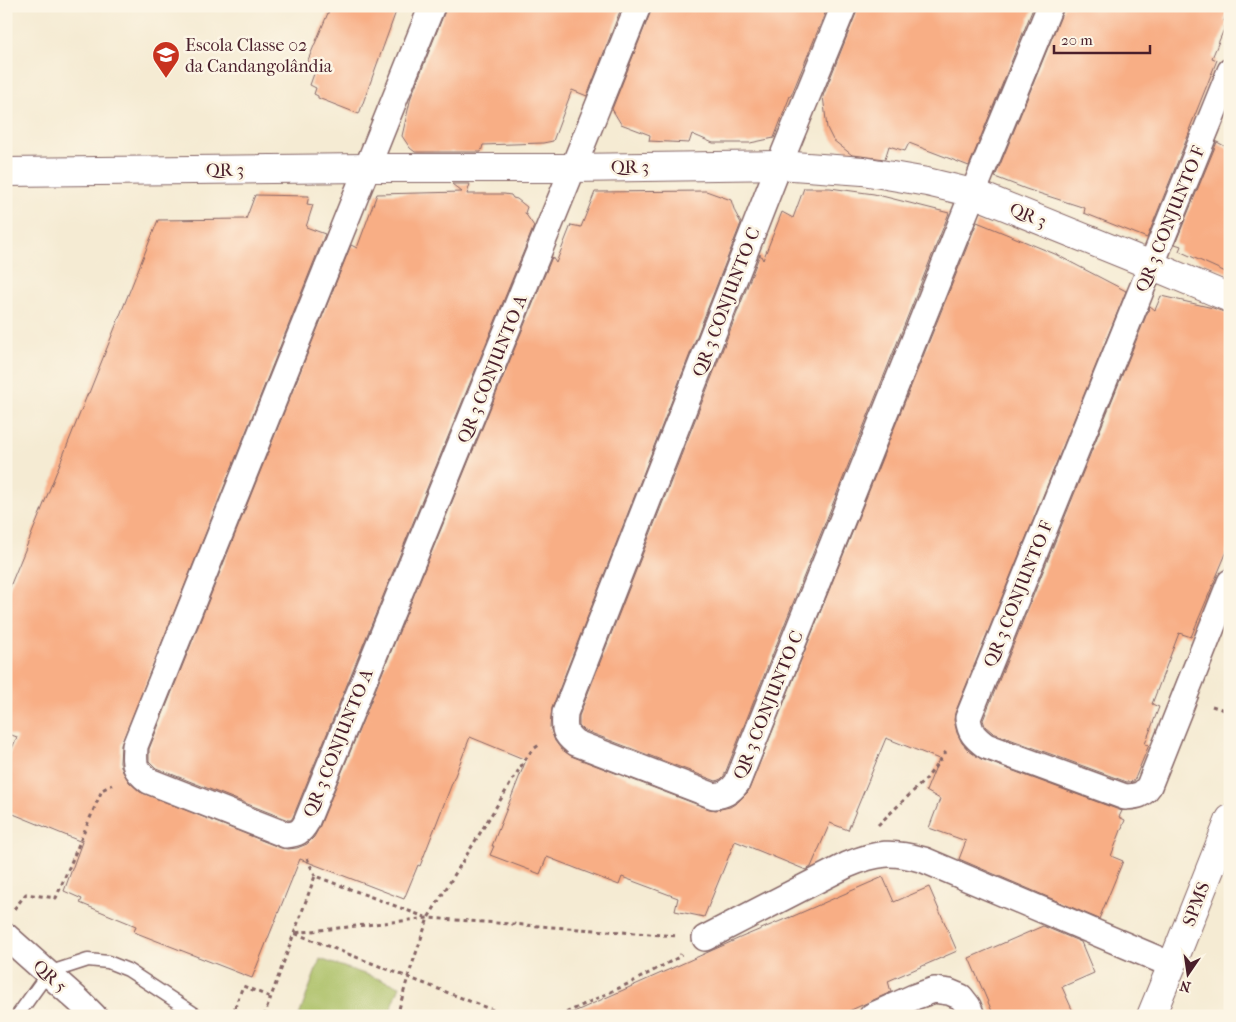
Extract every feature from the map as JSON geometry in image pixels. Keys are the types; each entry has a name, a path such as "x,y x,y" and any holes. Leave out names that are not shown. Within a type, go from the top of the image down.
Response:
{"street":[{"path":"139,774 134,762 135,746 432,6"},
{"path":"573,168 638,6"},
{"name":"QR 3 CONJUNTO C","path":"844,6 779,165 565,713 564,727 568,736 576,743 714,796 723,795 732,790 737,783 973,193 1050,6"},
{"name":"QR 3 CONJUNTO F","path":"970,729 968,718 1230,71"},
{"name":"QR 3","path":"6,172 779,165 863,170 973,193 1230,298"},
{"name":"QR 3 CONJUNTO A","path":"139,774 150,781 286,835 296,834 302,830 573,168"},
{"path":"970,729 976,738 986,746 1125,797 1137,796 1150,786 1230,582"},
{"name":"SPMS","path":"1151,1016 1230,819"},
{"path":"697,937 847,864 868,856 886,853 924,860 1172,965"},
{"name":"QR 5","path":"9,925 48,973 94,1016"},
{"path":"872,1016 934,990 949,992 961,998 968,1006 972,1016"}],"lane":[{"path":"17,1016 48,973 88,960 108,962 128,970 198,1016"}],"path":[{"path":"396,1016 428,918 532,750 564,727"},
{"path":"847,864 866,836 927,778 947,750 970,729"},
{"path":"9,925 26,894 56,898 102,790 139,774"},
{"path":"264,1016 315,876 428,918"},
{"path":"294,933 428,918 697,937"},
{"path":"294,933 508,1016"},
{"path":"560,1016 632,982 679,957 697,937"},
{"path":"220,1016 234,1010 243,986 270,997"}],"green space":[{"path":"320,959 400,986 388,1016 299,1016"}],"building":[{"path":"331,6 398,6 359,114 318,98 314,94 316,88 310,85 315,71 305,67"},
{"path":"446,6 622,6 587,96 572,90 553,141 483,145 481,152 415,152 402,136 411,97"},
{"path":"652,6 828,6 774,138 750,143 713,143 692,134 689,143 649,141 650,135 621,124 612,109"},
{"path":"858,6 1034,6 969,166 909,143 905,151 889,146 885,159 852,155 833,140 827,128 823,96"},
{"path":"1064,6 1229,6 1224,21 1227,22 1212,58 1217,60 1147,238 1084,213 1085,208 995,177"},
{"path":"1217,142 1230,149 1230,274 1179,251 1181,246 1175,244"},
{"path":"452,184 470,184 467,194 511,195 527,207 525,213 534,226 293,817 291,820 288,820 156,768 149,761 149,749 351,245 357,248 377,194 462,192"},
{"path":"804,188 830,188 874,194 949,213 724,776 716,781 583,730 579,726 579,716 760,254 763,260 782,212 793,218"},
{"path":"706,191 731,200 741,223 552,708 550,727 555,741 561,749 571,756 709,809 716,810 730,807 748,792 977,222 1055,254 1126,291 955,713 954,720 962,743 969,751 981,759 1122,811 1119,817 1125,820 1111,856 1123,861 1099,919 959,859 966,841 929,828 940,799 926,791 939,759 886,738 848,830 830,823 811,867 806,870 735,841 704,917 675,911 678,898 622,877 619,885 547,857 540,874 490,855 526,760 470,737 420,866 418,865 404,899 300,859 252,978 134,932 136,926 80,903 82,899 64,891 82,842 6,811 6,762 17,737 6,733 6,596 158,220 246,219 255,195 309,196 307,204 313,205 306,227 325,234 121,745 120,763 123,772 129,782 140,792 281,848 288,849 307,844 319,828 552,257 556,263 571,225 581,227 595,192"},
{"path":"1161,296 1230,313 1230,544 1191,637 1179,633 1152,704 1159,707 1145,744 1149,745 1134,781 1127,782 993,733 985,726 983,720 1150,306 1155,310"},
{"path":"883,877 894,902 929,887 957,951 888,981 891,992 838,1016 565,1016 742,937"},
{"path":"1043,926 1081,942 1094,973 1062,987 1075,1016 994,1016 969,958"}],"place":[{"name":"Escola Classe 02 da Candangolândia","path":"166,79"}]}
